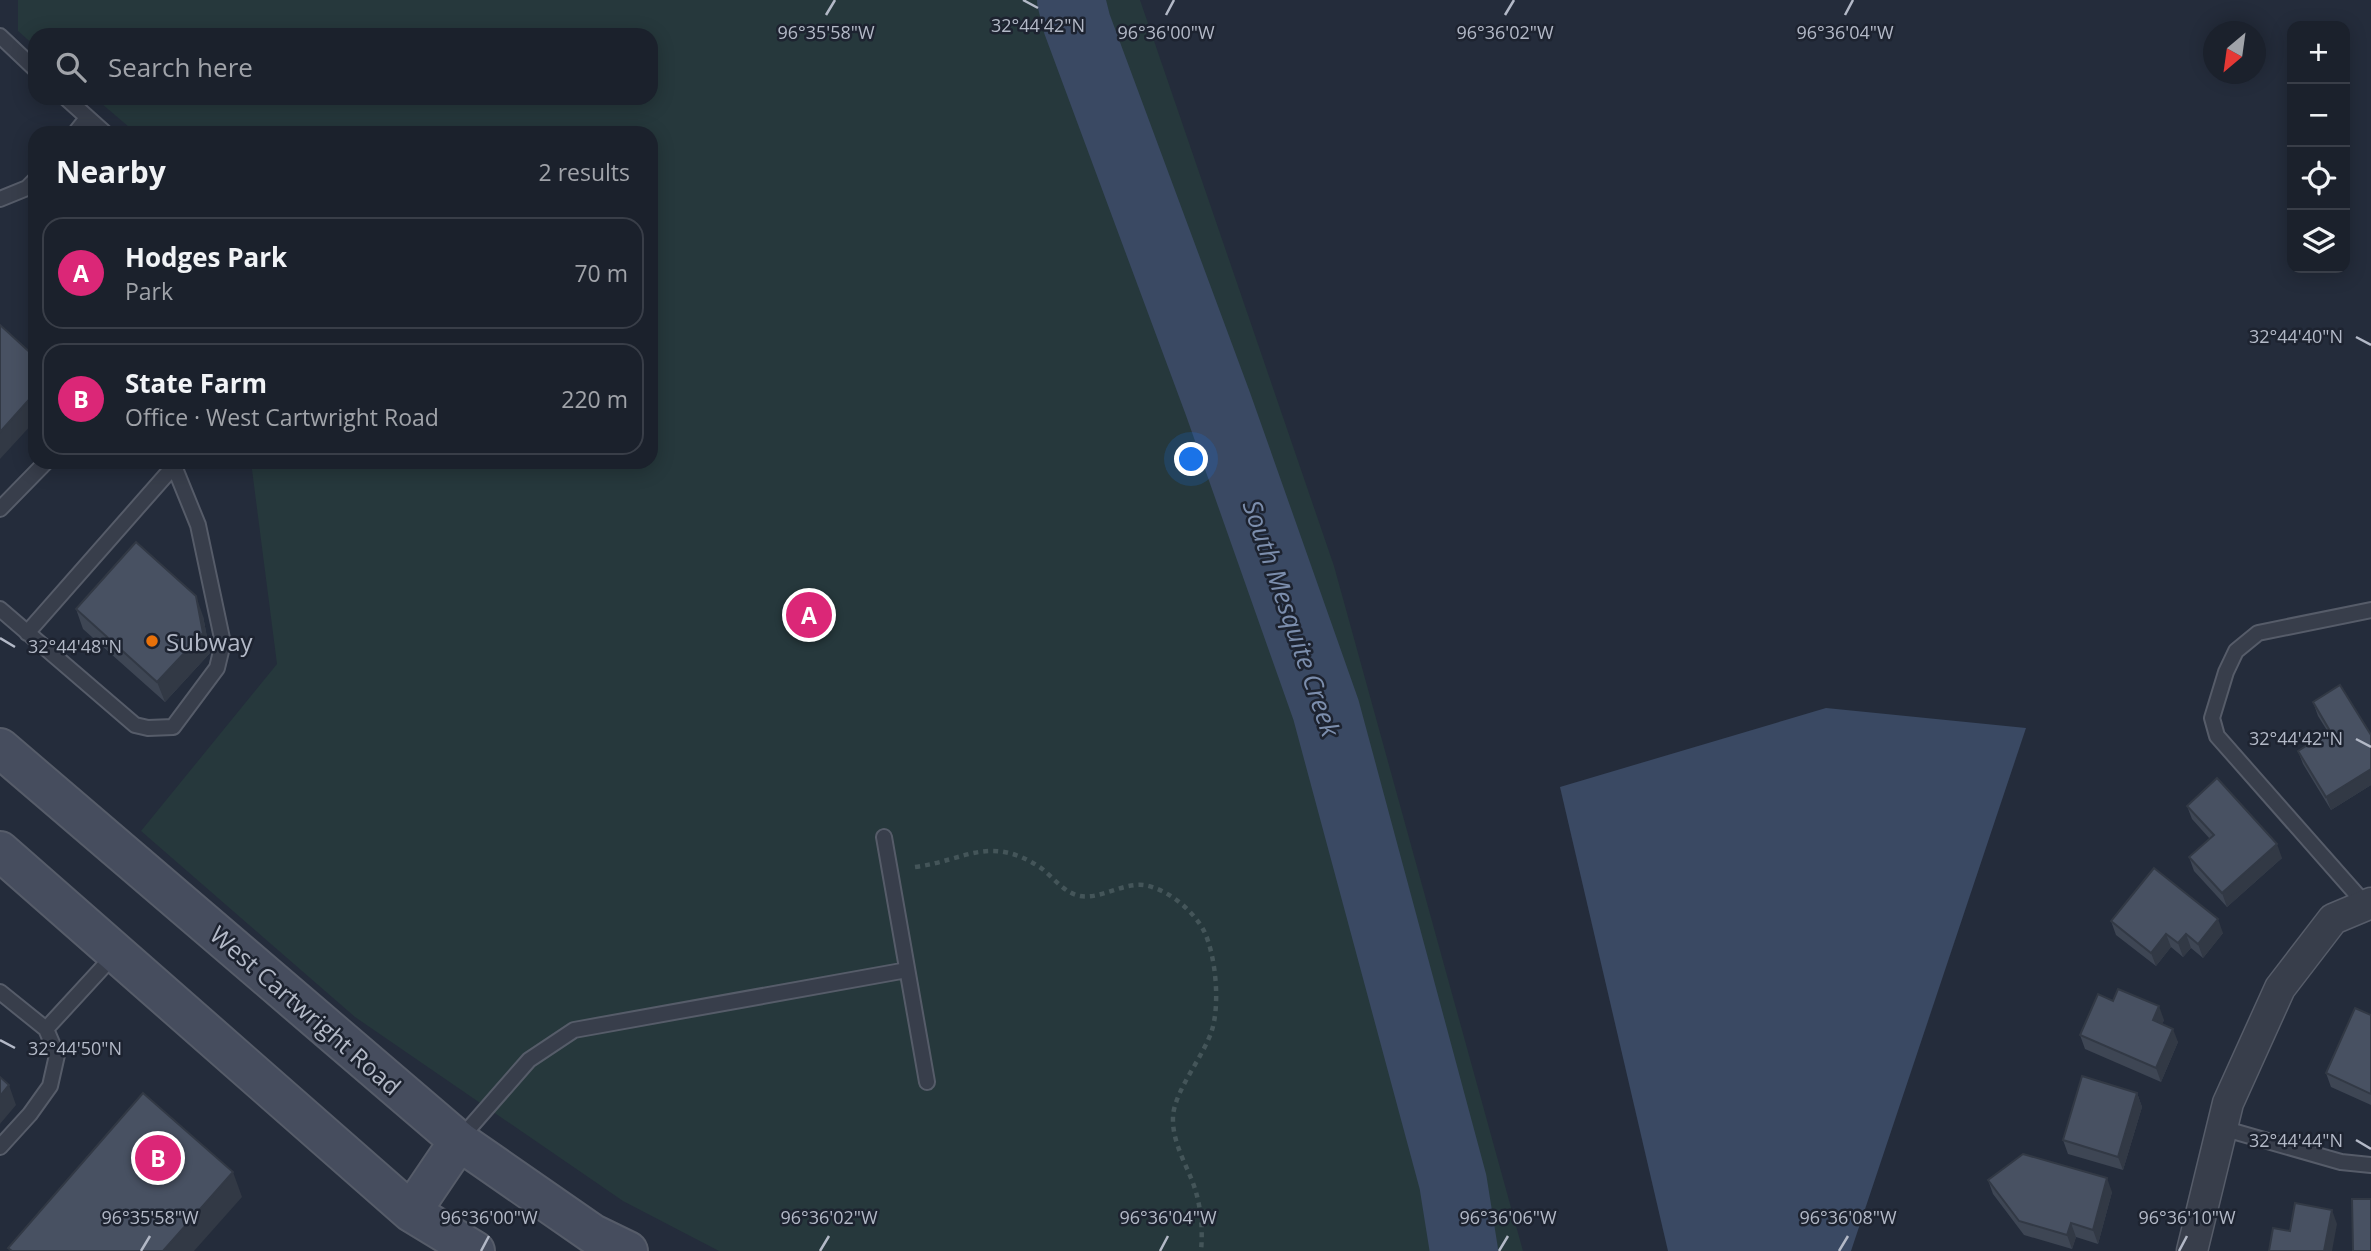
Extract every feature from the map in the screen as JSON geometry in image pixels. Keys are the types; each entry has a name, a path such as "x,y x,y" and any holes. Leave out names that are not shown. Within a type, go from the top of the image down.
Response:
{"main road":[{"name":"West Cartwright Road","path":"0,748 459,1141 593,1234 628,1251"},
{"path":"0,851 411,1212 475,1251"},
{"path":"411,1212 459,1141"}],"street":[{"path":"2192,1251 2228,1103 2280,988 2333,919 2368,904"}],"lane":[{"path":"0,36 28,62"},
{"path":"73,105 97,126"},
{"path":"81,126 87,118"},
{"path":"0,199 28,187"},
{"path":"0,509 39,469"},
{"path":"27,633 168,469"},
{"path":"0,610 135,725 148,728 173,727 217,668 223,643 198,525 174,469"},
{"path":"2368,904 2217,736 2212,719 2219,690 2236,651 2258,632 2371,610"},
{"path":"884,837 927,1082"},
{"path":"46,1029 116,953"},
{"path":"459,1141 529,1060 574,1030 907,970"},
{"path":"0,992 46,1029 57,1055 51,1086 0,1147"},
{"path":"2222,1128 2341,1162 2371,1165"}],"path":[{"path":"890,871 936,864 979,850 1006,850 1041,869 1070,892 1081,896 1120,887 1150,886 1168,895 1193,916 1204,930 1215,971 1215,1010 1212,1030 1176,1102 1173,1117 1179,1150 1193,1184 1201,1217 1201,1251"}],"shaded area":[{"path":"18,0 1140,0 1334,566 1523,1251 719,1251 623,1201 355,1017 141,831 277,664 252,469 658,469 658,126 128,126 103,105 658,105 658,28 28,28 28,40 18,31"}],"water":[{"path":"1826,708 2026,728 1851,1251 1668,1251 1560,787"}],"building":[{"path":"0,325 28,351 28,401 0,432"},
{"name":"Subway","path":"136,542 196,596 203,633 157,682 76,609"},
{"path":"2340,685 2371,735 2371,769 2326,797 2298,751 2330,731 2313,702"},
{"path":"2217,778 2277,844 2222,893 2189,857 2214,835 2187,806"},
{"path":"2154,868 2218,919 2198,944 2186,934 2178,943 2166,934 2151,953 2111,921"},
{"path":"2118,989 2159,1006 2153,1020 2173,1029 2156,1068 2080,1035 2098,994 2113,1001"},
{"path":"2355,1008 2371,1015 2371,1094 2326,1073"},
{"path":"2082,1076 2137,1093 2118,1157 2063,1140"},
{"path":"0,1077 9,1085 0,1096"},
{"path":"143,1093 233,1172 163,1251 12,1251 8,1248"},
{"path":"2023,1154 2107,1178 2093,1230 2071,1223 2067,1235 2019,1221 1988,1180"},
{"path":"2352,1199 2371,1199 2371,1251 2353,1251"},
{"path":"2295,1203 2332,1210 2324,1251 2269,1251 2273,1228 2290,1231"}],"waterway":[{"name":"South Mesquite Creek","path":"1071,0 1077,24 1218,404 1326,710 1453,1182 1464,1251"}],"place":[{"name":"Hodges Park","path":"809,615"},
{"name":"Subway","path":"152,641"},
{"name":"State Farm","path":"158,1158"}]}
